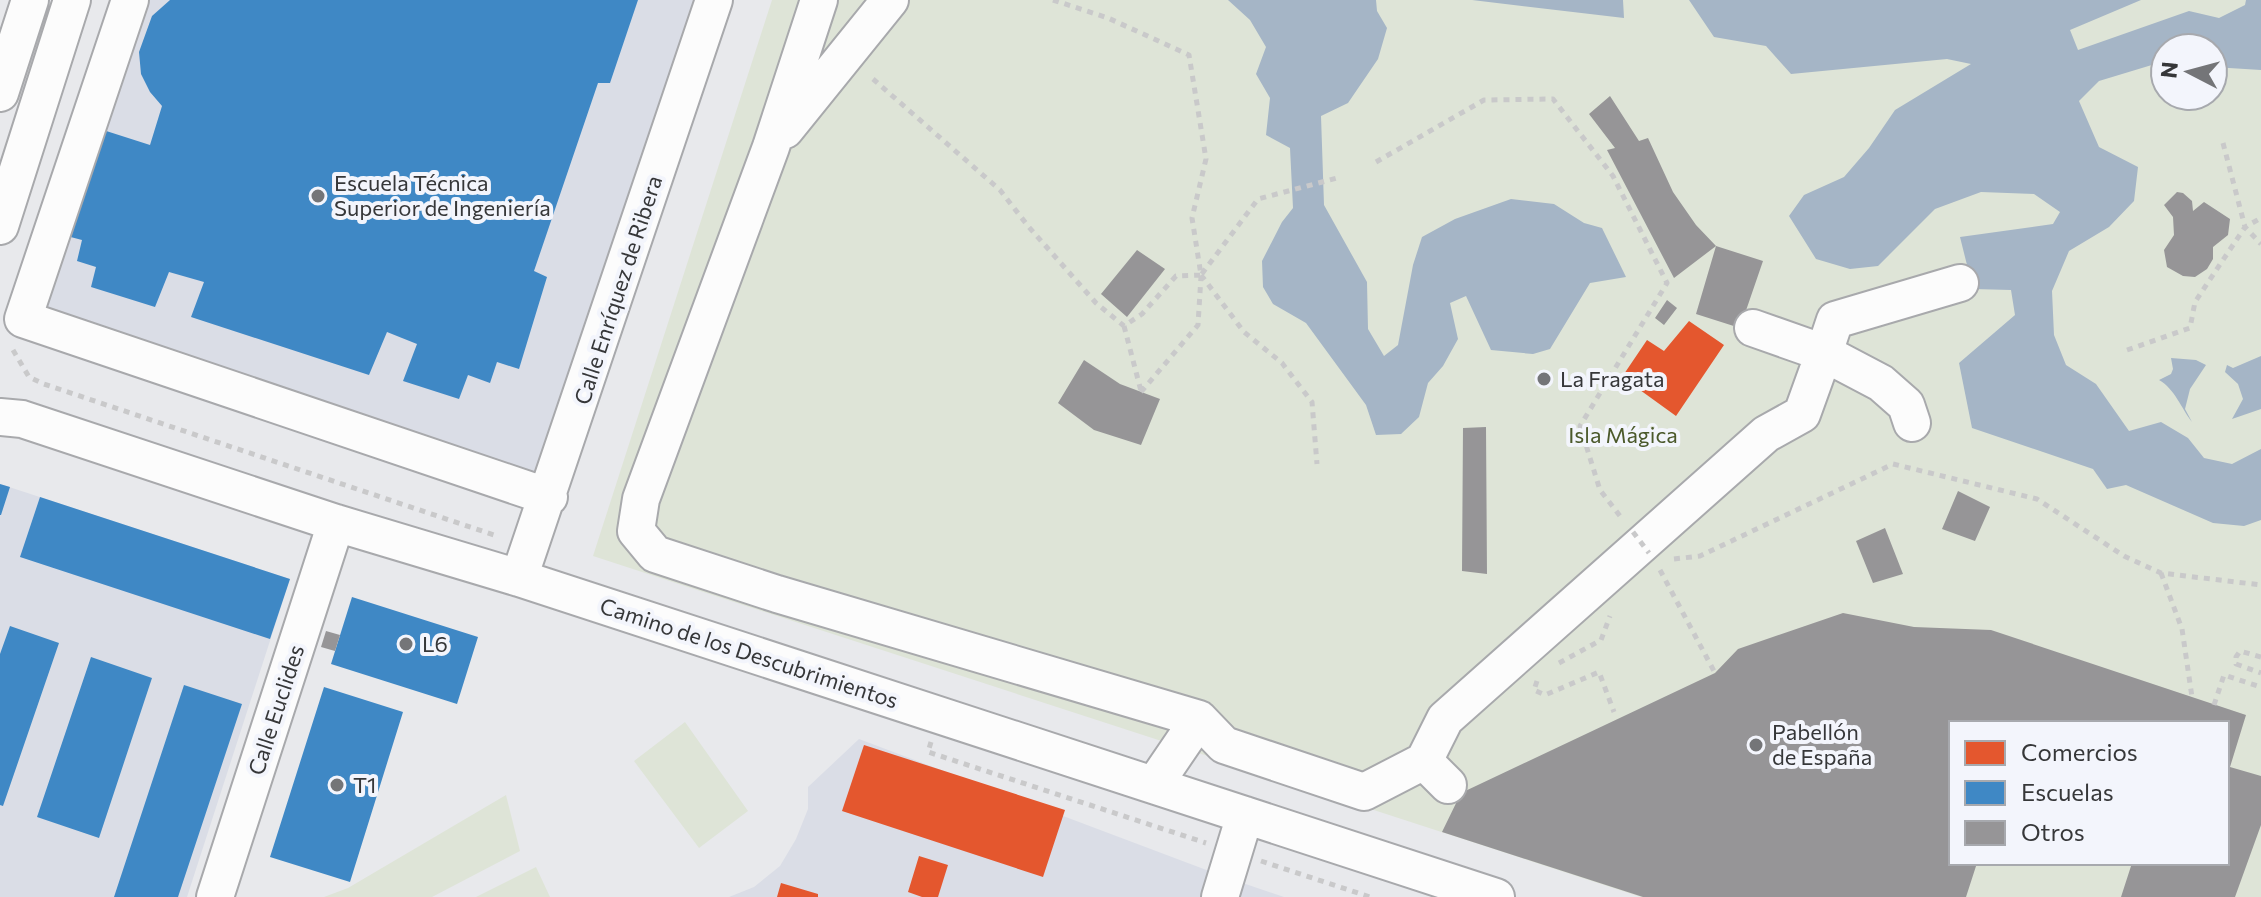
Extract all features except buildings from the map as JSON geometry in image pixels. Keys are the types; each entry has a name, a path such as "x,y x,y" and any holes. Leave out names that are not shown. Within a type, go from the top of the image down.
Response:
{"street":[{"path":"0,93 30,0"},
{"path":"0,226 72,0"},
{"path":"130,0 23,319 549,497"},
{"name":"Calle Enríquez de Ribera","path":"519,578 549,497 714,0"},
{"path":"819,0 771,147 641,499 636,531 655,554 792,599 1199,719 1224,745 1364,792 1436,773 1445,719 1766,434 1802,414 1835,320 1960,283"},
{"path":"771,147 890,0"},
{"path":"1753,328 1824,353 1881,383 1906,405 1912,423"},
{"name":"Camino de los Descubrimientos","path":"0,417 22,419 336,523 519,578 1496,897"},
{"name":"Calle Euclides","path":"215,897 336,523"},
{"path":"1154,785 1199,719"},
{"path":"1220,897 1245,815"}],"path":[{"path":"873,79 1000,190 1096,303 1124,326 1141,392 1198,325 1201,275 1192,218 1206,159 1189,55 1108,18 1053,0"},
{"path":"1376,162 1484,100 1553,99 1613,176 1667,283 1580,426 1600,490 1649,553 1715,673"},
{"path":"2223,143 2245,227 2261,244"},
{"path":"1201,275 1258,199 1341,177"},
{"path":"2127,350 2190,328 2195,302 2245,227 2261,218"},
{"path":"1124,326 1142,314 1176,276 1201,275"},
{"path":"1201,275 1244,332 1282,363 1312,402 1317,464"},
{"path":"9,344 29,377 44,384 500,537"},
{"path":"1670,559 1700,556 1893,464 2037,499 2124,556 2161,573 2261,585"},
{"path":"2161,573 2182,629 2192,697"},
{"path":"1552,667 1601,640 1612,611"},
{"path":"2261,657 2240,651 2236,657 2236,664 2261,673"},
{"path":"1540,674 1534,690 1545,695 1599,672 1614,712"},
{"path":"2214,705 2224,675 2261,687"},
{"path":"931,742 928,752 1201,842"},
{"path":"1264,862 1370,897"}],"shaded area":[{"name":"Escuela Técnica Superior de Ingeniería","path":"130,0 714,0 549,497 23,319"},
{"path":"0,484 290,579 187,897 0,897"},
{"path":"859,739 1284,897 729,897 754,887 780,866 796,839 808,809 808,787"}],"green space":[{"name":"Isla Mágica","path":"772,0 2261,0 2261,897 1641,897 593,556"},
{"path":"685,722 748,811 699,848 634,761"},
{"path":"506,795 520,851 432,897 324,897 348,888"},
{"path":"536,867 550,897 476,897"}],"water":[{"path":"1228,0 1376,0 1377,11 1387,28 1378,59 1348,103 1321,116 1324,205 1367,282 1368,329 1384,356 1398,345 1413,265 1422,237 1455,219 1511,199 1554,204 1584,223 1602,228 1626,277 1590,283 1550,349 1533,354 1491,350 1466,296 1450,303 1458,339 1443,366 1428,383 1419,417 1401,434 1376,435 1366,405 1306,323 1273,304 1263,287 1262,261 1282,222 1293,208 1290,148 1266,135 1270,98 1256,74 1266,47 1250,20"},
{"path":"1472,0 1623,0 1624,18"},
{"path":"1689,0 2141,0 2070,30 2078,50 2189,11 2219,18 2245,5 2246,0 2261,0 2261,70 2229,68 2229,32 2149,32 2149,66 2099,81 2079,101 2099,147 2138,167 2134,201 2109,227 2069,251 2052,291 2054,335 2066,365 2096,384 2129,431 2161,422 2188,438 2204,458 2232,464 2261,449 2261,520 2244,526 2213,523 2126,485 2107,489 2093,469 1972,428 1959,363 2015,315 2011,290 1973,289 1960,237 2053,224 2060,212 2034,194 1981,192 1935,209 1878,266 1850,269 1816,259 1789,216 1804,195 1844,177 1895,110 1971,64 1947,59 1791,74 1766,46 1714,37"},
{"path":"2261,356 2261,409 2232,419 2243,399 2238,384 2225,372 2227,365 2233,368"},
{"path":"2171,358 2196,360 2206,365 2190,389 2185,409 2192,422 2174,394 2159,380 2171,374"}],"place":[{"name":"Escuela Técnica Superior de Ingeniería","path":"318,196"},
{"name":"La Fragata","path":"1544,379"},
{"name":"L6","path":"406,644"},
{"name":"Pabellón de España","path":"1756,745"},
{"name":"T1","path":"337,785"}]}
